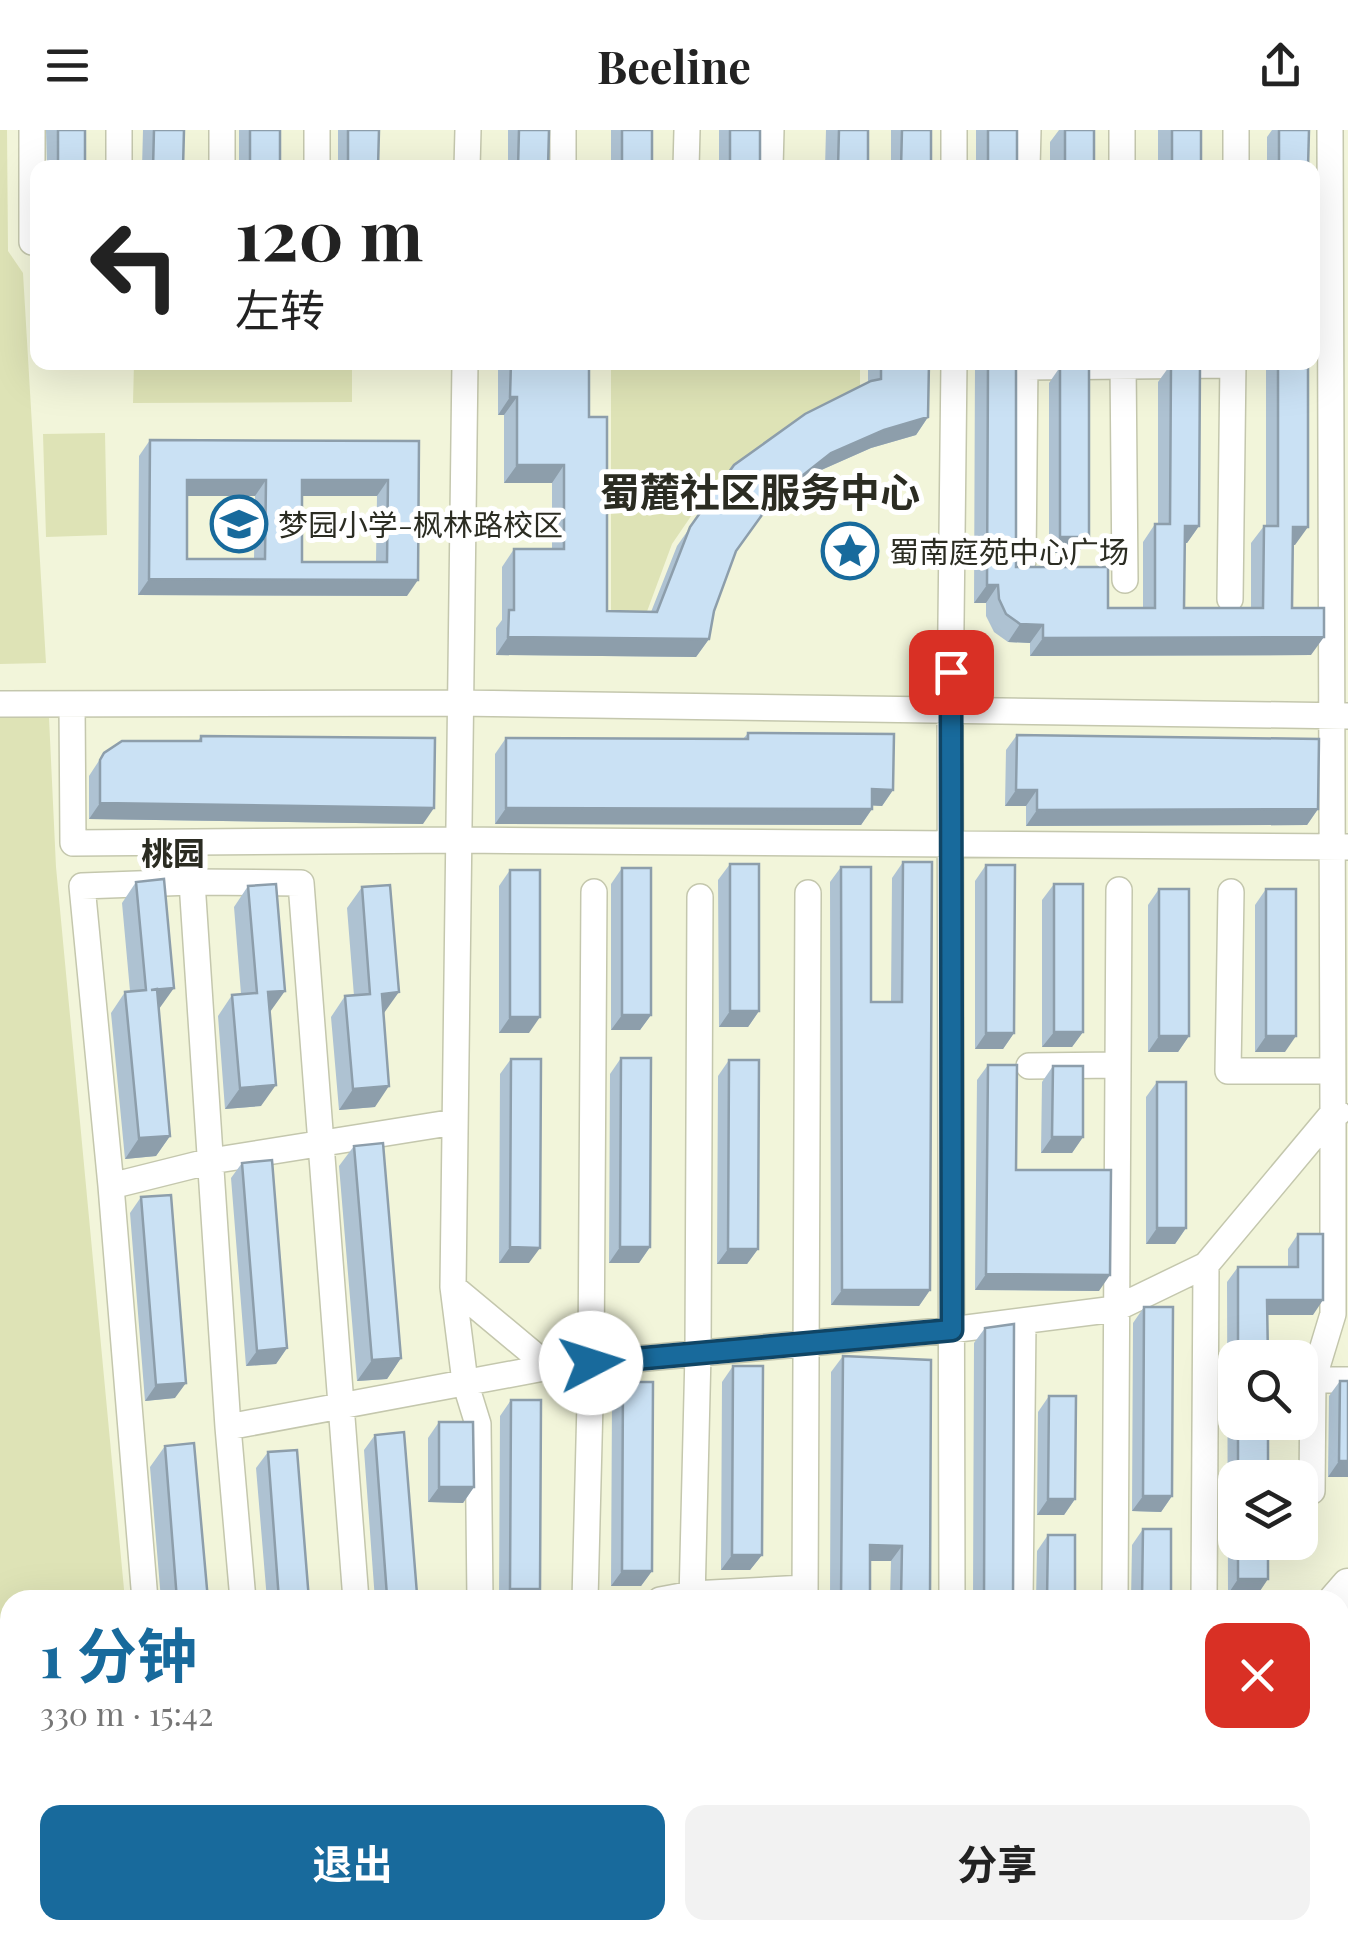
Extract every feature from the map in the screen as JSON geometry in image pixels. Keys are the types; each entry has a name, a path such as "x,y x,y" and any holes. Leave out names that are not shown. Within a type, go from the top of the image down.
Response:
{"street":[{"path":"32,130 32,160"},
{"path":"119,130 119,160"},
{"path":"222,130 222,160"},
{"path":"317,130 317,160"},
{"path":"468,130 468,160"},
{"path":"563,130 563,160"},
{"path":"686,130 686,160"},
{"path":"770,130 770,160"},
{"path":"954,130 954,160"},
{"path":"1028,130 1028,160"},
{"path":"1122,130 1122,160"},
{"path":"1236,130 1236,160"},
{"path":"1318,1364 1333,1314 1340,1113 1331,1070 1341,716 1340,376 1330,130"},
{"path":"465,370 453,1287 466,1382 478,1424 480,1590"},
{"path":"952,1590 950,709 954,370"},
{"path":"1023,561 1026,370"},
{"path":"1124,370 1125,580"},
{"path":"1230,599 1233,370"},
{"path":"0,704 460,704 1341,716"},
{"path":"72,704 72,843 458,840 1340,846"},
{"path":"192,882 242,1590"},
{"path":"144,1590 82,886 192,882 301,883 355,1590"},
{"path":"1115,1590 1119,890"},
{"path":"585,1590 594,892"},
{"path":"1231,892 1228,1070 1331,1070"},
{"path":"805,1590 808,893"},
{"path":"692,1590 698,1353 700,897"},
{"path":"1029,1066 1118,1065"},
{"path":"228,1427 549,1367 952,1330 1115,1309 1206,1265 1340,1113"},
{"path":"111,1186 211,1161 455,1122"},
{"path":"1204,1590 1206,1265"},
{"path":"453,1287 549,1367"},
{"path":"1020,1590 1023,1322"},
{"path":"1318,1380 1348,1380"}],"green space":[{"path":"0,130 7,130 8,251 23,273 46,663 0,664"},
{"path":"134,370 352,370 352,402 133,403"},
{"path":"611,370 860,370 860,392 821,407 715,481 672,544 642,625 611,627"},
{"path":"105,433 107,535 46,537 43,434"},
{"path":"0,716 49,718 56,867 124,1590 0,1590"}],"building":[{"path":"58,130 85,130 85,160 58,160"},
{"path":"154,130 184,130 183,160 153,160"},
{"path":"250,130 280,130 280,160 250,160"},
{"path":"348,130 379,130 378,160 348,160"},
{"path":"519,130 549,130 548,160 518,160"},
{"path":"622,130 652,130 652,160 622,160"},
{"path":"730,130 760,130 760,160 730,160"},
{"path":"839,130 868,130 868,160 838,160"},
{"path":"902,130 931,130 931,160 901,160"},
{"path":"988,130 1017,130 1017,160 988,160"},
{"path":"1065,130 1094,130 1094,160 1065,160"},
{"path":"1172,130 1201,130 1201,160 1172,160"},
{"path":"1279,130 1309,130 1308,160 1279,160"},
{"path":"511,370 589,370 589,417 607,417 607,611 657,612 690,527 734,465 805,414 881,379 881,370 929,370 928,417 884,430 831,453 775,497 736,551 714,611 709,639 508,637 509,610 514,610 514,549 564,549 564,465 517,465 517,397 510,397"},
{"path":"988,370 1016,370 1016,567 1108,567 1108,608 1155,608 1155,524 1170,524 1171,370 1200,370 1199,526 1185,526 1184,608 1263,608 1264,526 1278,526 1278,370 1308,370 1308,527 1293,527 1292,608 1324,608 1324,637 1043,638 1043,625 1020,624 1006,614 998,585 987,585"},
{"path":"1060,370 1089,370 1089,537 1060,537"},
{"path":"150,440 419,441 418,580 149,579","holes":["187,480 266,480 265,559 187,559","302,480 388,480 387,562 302,562"]},
{"path":"748,733 894,734 893,790 872,789 872,809 506,808 506,738 748,739"},
{"path":"1017,735 1319,739 1318,809 1037,810 1037,790 1016,790"},
{"path":"201,736 435,738 434,808 100,803 100,760 122,741 201,741"},
{"path":"903,862 932,862 930,1290 842,1290 841,867 871,867 871,1002 902,1002"},
{"path":"730,864 759,864 759,1011 730,1011"},
{"path":"986,865 1015,865 1014,1033 986,1033"},
{"path":"622,868 651,868 651,1015 622,1015"},
{"path":"510,870 540,870 540,1017 510,1017"},
{"path":"164,879 174,988 157,989 170,1136 139,1138 125,992 146,990 136,882"},
{"path":"276,884 285,991 268,992 276,1085 240,1088 232,995 257,993 248,886"},
{"path":"1054,884 1083,884 1083,1032 1054,1032"},
{"path":"390,885 399,992 382,994 389,1086 353,1089 345,996 370,994 362,887"},
{"path":"1159,889 1189,889 1189,1036 1159,1036"},
{"path":"1266,889 1296,889 1296,1036 1266,1036"},
{"path":"621,1058 651,1058 650,1247 620,1247"},
{"path":"511,1059 541,1059 540,1248 510,1247"},
{"path":"729,1060 759,1060 758,1249 728,1249"},
{"path":"988,1065 1017,1065 1016,1170 1111,1170 1110,1275 986,1274"},
{"path":"1053,1066 1083,1066 1083,1137 1052,1137"},
{"path":"1157,1082 1186,1082 1186,1228 1157,1228"},
{"path":"383,1143 401,1358 372,1360 354,1146"},
{"path":"272,1160 287,1348 257,1351 242,1163"},
{"path":"171,1195 186,1383 156,1385 141,1197"},
{"path":"1298,1234 1323,1234 1323,1300 1267,1300 1268,1340 1238,1340 1238,1267 1298,1267"},
{"path":"1144,1307 1173,1307 1172,1496 1143,1496"},
{"path":"1014,1324 1013,1590 984,1590 985,1328"},
{"path":"843,1356 931,1360 930,1590 901,1590 902,1546 870,1545 870,1590 841,1590"},
{"path":"733,1366 763,1366 762,1555 732,1555"},
{"path":"1340,1381 1348,1381 1348,1461 1339,1461"},
{"path":"623,1382 653,1382 652,1571 622,1571"},
{"path":"1049,1396 1076,1396 1075,1499 1048,1499"},
{"path":"511,1400 541,1400 540,1589 510,1589"},
{"path":"439,1422 473,1422 474,1487 439,1487"},
{"path":"404,1432 417,1590 387,1590 375,1435"},
{"path":"1238,1440 1268,1440 1268,1460 1238,1460"},
{"path":"194,1443 207,1590 176,1590 165,1446"},
{"path":"297,1450 308,1590 278,1590 268,1452"},
{"path":"1143,1529 1171,1529 1171,1590 1142,1590"},
{"path":"1048,1535 1075,1535 1075,1590 1047,1590"},
{"path":"1238,1560 1268,1560 1268,1579 1238,1579"}],"place":[{"name":"梦园小学-枫林路校区","path":"239,524"},
{"name":"蜀南庭苑中心广场","path":"850,551"}],"district":[{"name":"蜀麓社区服务中心","path":"760,490"},
{"name":"桃园","path":"173,851"}],"route":[{"path":"591,1363 952,1330 951,672"}]}
